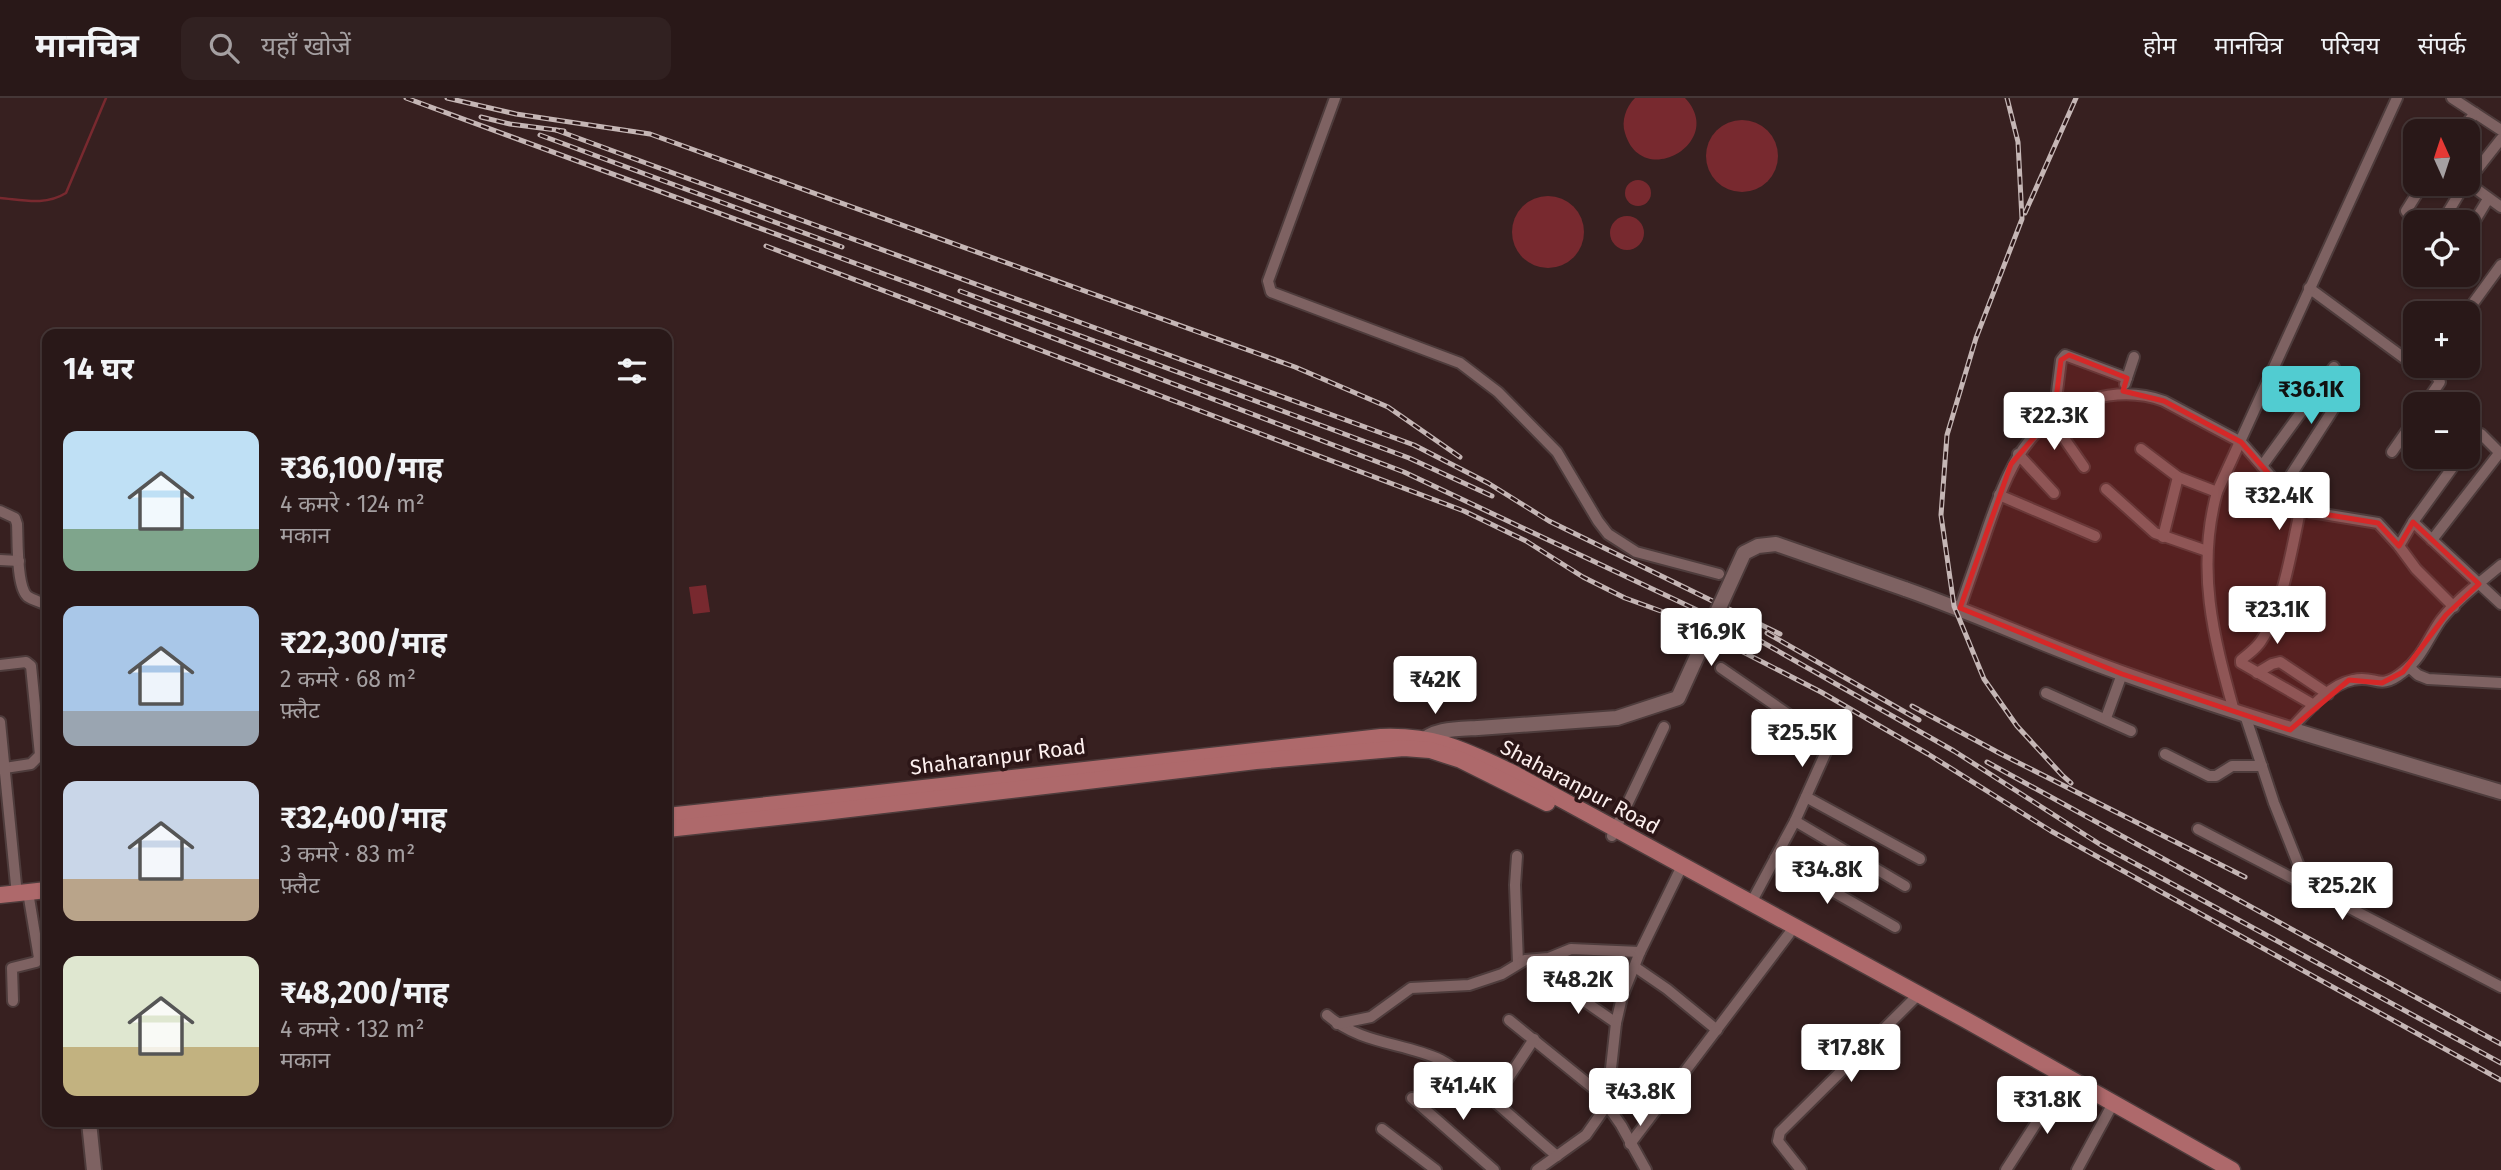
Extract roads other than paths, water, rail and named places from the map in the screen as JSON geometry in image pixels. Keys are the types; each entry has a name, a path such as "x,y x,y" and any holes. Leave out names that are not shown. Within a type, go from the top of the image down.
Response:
{"main road":[{"path":"1421,744 1443,732 1617,719 1678,698 1744,553 1758,546 1776,544 1960,608 2122,674 2290,730 2501,792"},
{"name":"Shaharanpur Road","path":"672,815 1086,768 1367,738 1410,736 1430,750 1461,760 1613,832 1789,934 1916,998 2232,1170"},
{"name":"Shaharanpur Road","path":"672,828 1421,744"},
{"name":"Shaharanpur Road","path":"1680,869 1751,903 2215,1170"},
{"path":"0,895 15,888 42,882"},
{"path":"15,888 42,890"},
{"path":"90,1127 94,1170"}],"street":[{"path":"1335,98 1268,281 1271,292 1460,363 1498,392 1557,452 1608,534 1636,552 1719,574"},
{"path":"2300,882 2299,866 2239,713 2211,620 2207,551 2217,492 2397,98"},
{"path":"2452,98 2501,130"},
{"path":"2470,119 2475,113"},
{"path":"2480,166 2501,139"},
{"path":"2480,193 2501,207"},
{"path":"2480,212 2488,199"},
{"path":"2475,301 2501,265"},
{"path":"2309,288 2403,353"},
{"path":"2084,467 2052,417 2062,360 2065,355 2127,378"},
{"path":"2123,393 2134,357"},
{"path":"2262,466 2334,367"},
{"path":"2434,392 2440,382 2435,378"},
{"path":"2282,489 2345,391"},
{"path":"1960,608 1999,495 2018,454 2052,417 2078,403 2123,393 2164,401 2241,442 2282,489 2311,512 2378,523 2416,569 2454,607"},
{"path":"2432,540 2500,453 2480,434"},
{"path":"2392,452 2403,436"},
{"path":"2141,449 2178,477 2217,492"},
{"path":"2018,454 2054,493"},
{"path":"2399,547 2413,522 2451,469"},
{"path":"2163,537 2178,477"},
{"path":"2106,489 2155,533 2207,551"},
{"path":"1999,495 2095,536"},
{"path":"2301,506 2288,565 2269,628 2260,644 2241,660 2242,665 2314,705"},
{"path":"0,511 15,518 17,524 24,592 42,603"},
{"path":"2413,522 2501,604"},
{"path":"0,560 19,561"},
{"path":"2290,730 2314,705 2349,680 2389,682 2409,667 2423,652 2441,621 2501,565"},
{"path":"0,665 26,662 31,666 40,755 31,764 5,768"},
{"path":"2257,673 2280,662 2328,694"},
{"path":"2409,667 2428,679 2501,683"},
{"path":"1721,668 1829,741 1829,747 1795,821 1751,903"},
{"path":"2106,718 2122,674"},
{"path":"2046,693 2131,731"},
{"path":"0,722 15,888 39,958 36,962 12,968 13,1001"},
{"path":"1613,832 1664,727"},
{"path":"2165,754 2209,776 2216,776 2232,766 2262,766"},
{"path":"1806,797 1920,859"},
{"path":"1795,821 1905,886"},
{"path":"2199,830 2501,987"},
{"path":"1517,856 1514,886 1518,963"},
{"path":"1775,858 1895,927"},
{"path":"1536,1170 1586,1135 1608,1103 1616,1023 1622,997 1640,952 1680,869"},
{"path":"1630,1144 1789,934"},
{"path":"1337,1024 1371,1017 1411,988 1469,985 1502,974 1518,963 1549,958 1571,949 1640,952"},
{"path":"1634,967 1667,989 1717,1030"},
{"path":"1557,982 1616,1023"},
{"path":"1801,1170 1777,1141 1780,1132 1916,998"},
{"path":"1327,1015 1337,1024 1370,1039 1438,1059 1455,1069 1557,1156"},
{"path":"1509,1020 1608,1103 1644,1169"},
{"path":"1493,1101 1534,1039"},
{"path":"2006,1170 2062,1083"},
{"path":"1412,1098 1494,1170"},
{"path":"2077,1170 2110,1109"},
{"path":"1382,1129 1436,1170"}],"waterway":[{"path":"0,198 42,201 66,193 106,98"}],"railway":[{"path":"406,98 925,289 1404,472 1748,634 1954,751 2101,845 2501,1063"},
{"path":"447,98 516,114 650,134 1295,367 1388,407 1460,457"},
{"path":"2007,98 2018,142 2022,219 1976,338 1947,435 1941,515 1954,606 1984,679 2017,726 2071,783"},
{"path":"2025,213 2076,98"},
{"path":"481,117 564,131"},
{"path":"556,130 1414,445 1488,483 1549,521 1780,634"},
{"path":"540,135 842,247"},
{"path":"766,246 1464,511 1526,541 1583,577 1625,598 1669,614 1821,692 1928,754 2051,831 2501,1080"},
{"path":"960,291 1409,458 1492,496"},
{"path":"1767,633 1919,720"},
{"path":"1912,706 2245,877"},
{"path":"1987,762 2501,1044"}]}
